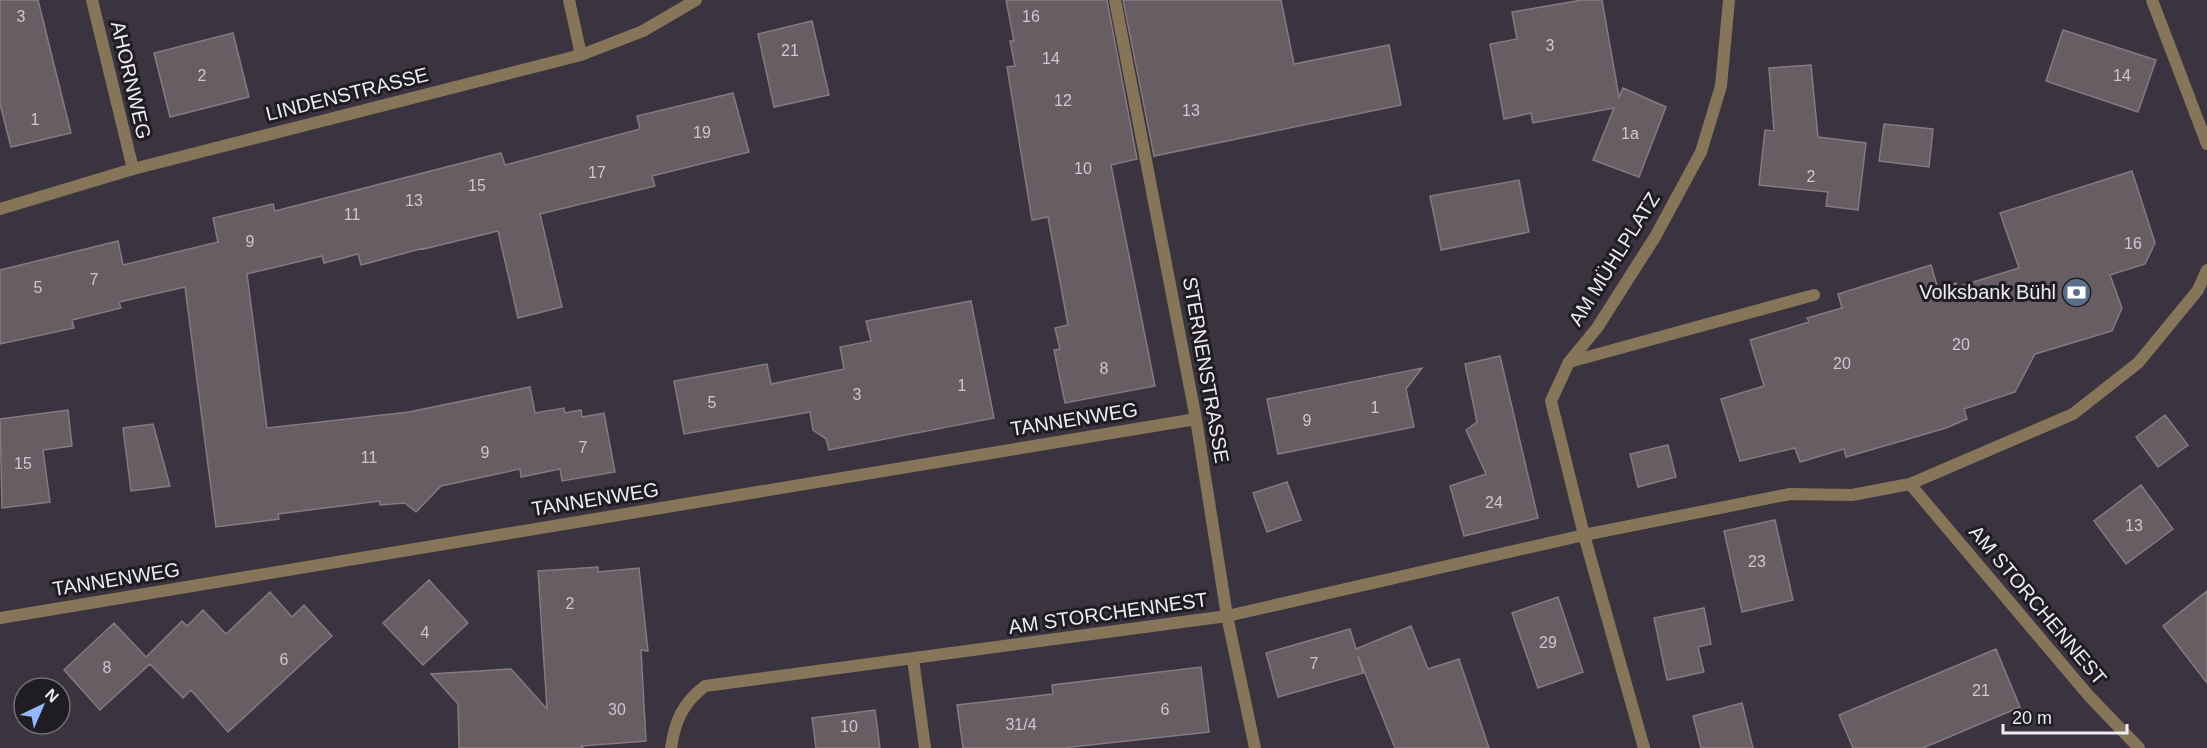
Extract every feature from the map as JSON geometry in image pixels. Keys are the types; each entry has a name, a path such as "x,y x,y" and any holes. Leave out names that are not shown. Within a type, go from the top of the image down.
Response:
{"street":[{"name":"AHORNWEG","path":"92,0 133,169"},
{"path":"569,0 581,55"},
{"name":"LINDENSTRASSE","path":"0,209 133,169 581,55 643,31 696,0"},
{"name":"STERNENSTRASSE","path":"1115,0 1196,418 1227,616 1255,748"},
{"name":"AM MÜHLPLATZ","path":"1584,535 1551,401 1569,362 1597,328 1655,237 1701,152 1721,86 1729,0"},
{"path":"2152,0 2207,144"},
{"name":"AM STORCHENNEST","path":"671,748 673,733 688,700 705,686 913,660 1227,616 1584,535 1790,494 1852,495 1910,484 2073,414 2138,363 2198,290 2207,270"},
{"path":"1569,362 1814,295"},
{"name":"TANNENWEG","path":"0,618 1196,418"},
{"name":"AM STORCHENNEST","path":"1910,484 2089,696 2139,748"},
{"path":"1584,535 1644,748"},
{"path":"913,660 925,748"}],"building":[{"path":"0,0 38,0 71,133 11,147 0,104"},
{"path":"1006,0 1107,0 1137,159 1111,165 1155,386 1065,403 1054,350 1060,349 1055,328 1068,325 1048,217 1032,220 1007,67 1015,66 1010,41 1014,41"},
{"path":"1123,0 1281,0 1294,64 1389,45 1401,105 1154,156"},
{"path":"1582,0 1602,0 1619,97 1623,88 1666,107 1639,177 1593,160 1614,108 1533,123 1531,113 1504,119 1490,44 1517,39 1512,12"},
{"path":"812,21 829,95 774,107 758,34"},
{"path":"2063,30 2156,60 2138,112 2046,81"},
{"path":"233,33 249,97 170,117 154,53"},
{"path":"1811,65 1818,137 1866,143 1858,210 1826,206 1828,192 1759,185 1765,130 1774,131 1769,68"},
{"path":"733,93 749,152 652,176 655,186 540,214 562,307 518,318 498,231 361,265 358,254 324,263 322,256 247,274 267,428 409,412 530,387 535,413 564,408 565,413 581,410 582,417 604,413 615,472 562,481 560,469 521,477 520,469 441,486 416,512 405,503 380,505 380,501 278,514 279,519 216,527 185,287 119,302 121,308 72,320 74,328 0,344 0,270 118,241 123,265 218,242 213,218 273,204 275,211 501,153 505,165 640,129 637,116"},
{"path":"1884,124 1933,129 1929,167 1879,161"},
{"path":"2132,171 2155,243 2145,264 2110,275 2122,308 2112,331 2035,354 2015,392 1964,409 1967,419 1946,428 1846,457 1844,449 1800,462 1795,448 1740,461 1721,399 1764,386 1750,340 1809,322 1807,318 1842,308 1838,294 1931,265 1938,289 1956,283 1957,287 2019,268 2000,213"},
{"path":"1519,180 1529,232 1441,250 1430,196"},
{"path":"971,301 994,418 829,450 826,439 813,430 810,412 684,434 674,381 767,364 771,384 844,369 840,347 871,341 866,321"},
{"path":"1500,356 1538,518 1464,536 1450,486 1486,474 1466,430 1477,422 1465,364"},
{"path":"1422,368 1406,389 1414,427 1278,454 1267,399"},
{"path":"68,410 72,446 43,450 50,502 2,508 0,419"},
{"path":"2165,415 2188,445 2158,467 2136,437"},
{"path":"153,424 170,486 131,491 123,428"},
{"path":"1668,445 1676,477 1638,487 1630,454"},
{"path":"1287,482 1301,520 1267,532 1253,493"},
{"path":"2141,485 2173,529 2126,564 2094,521"},
{"path":"1775,520 1793,600 1742,612 1724,531"},
{"path":"598,567 598,572 639,568 648,651 641,650 646,741 581,746 583,748 459,748 458,704 431,674 511,669 547,709 538,571"},
{"path":"429,580 468,623 423,665 383,623"},
{"path":"2207,591 2207,683 2163,626"},
{"path":"270,592 292,617 304,605 332,636 228,732 191,690 183,698 150,664 100,710 72,679 72,676 64,670 114,623 146,657 182,621 187,626 203,610 226,634"},
{"path":"1558,597 1583,672 1538,688 1512,613"},
{"path":"1704,608 1711,644 1698,647 1704,672 1667,680 1654,618"},
{"path":"1411,626 1428,669 1459,659 1489,748 1395,748 1358,656 1363,673 1278,697 1266,653 1350,629 1356,649"},
{"path":"1996,649 2020,707 1923,748 1853,748 1839,715"},
{"path":"1201,667 1209,732 1062,748 963,748 957,705 1053,694 1052,685"},
{"path":"1742,703 1753,748 1701,748 1693,716"},
{"path":"875,710 880,748 816,748 812,718"}],"place":[{"name":"Volksbank Bühl","path":"2077,292"}]}
